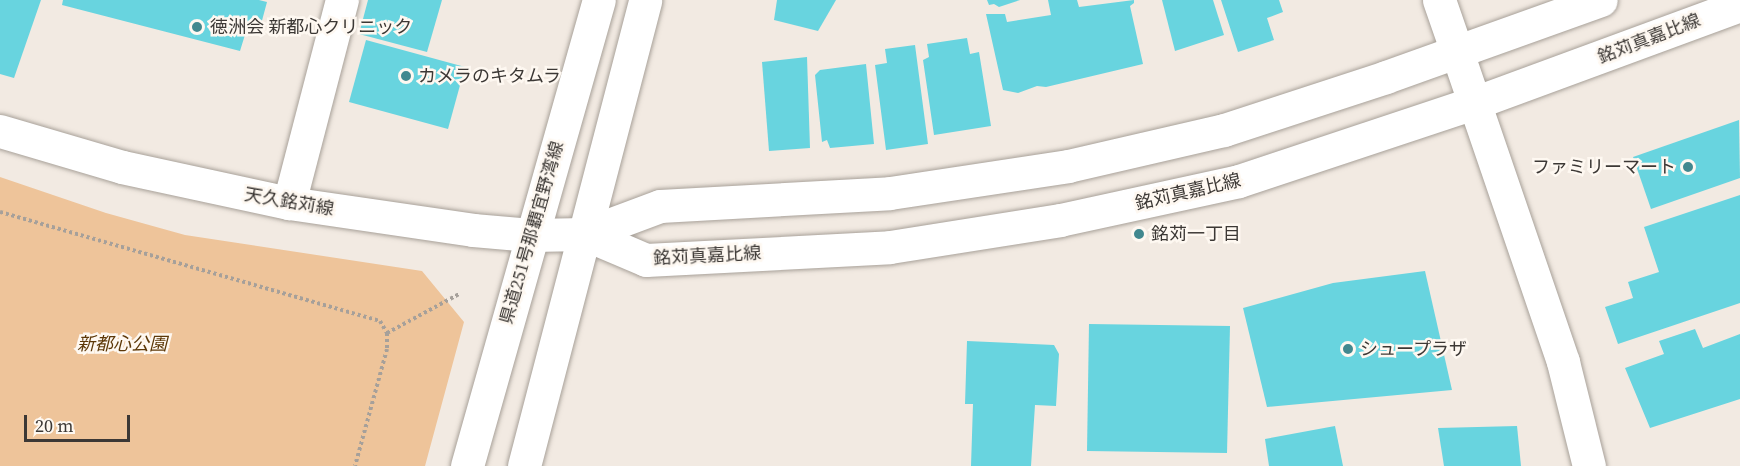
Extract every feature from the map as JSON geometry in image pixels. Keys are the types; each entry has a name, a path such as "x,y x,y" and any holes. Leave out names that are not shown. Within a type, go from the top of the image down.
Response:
{"street":[{"path":"289,203 342,0"},
{"name":"県道251号那覇宜野湾線","path":"467,466 598,0"},
{"path":"524,466 585,234 606,143 645,0"},
{"path":"1439,0 1563,362 1589,466"},
{"path":"585,234 660,206 890,193 1068,166 1224,130 1457,52 1601,0"},
{"name":"銘苅真嘉比線","path":"585,234 646,260 890,247 1060,220 1239,181 1474,103 1740,5"},
{"name":"天久銘苅線","path":"0,130 122,167 289,203 473,230 531,235 585,234"}],"path":[{"path":"0,212 368,315 380,321 387,333 387,349 355,466"},
{"path":"387,333 459,294"}],"green space":[{"name":"新都心公園","path":"0,177 106,213 185,235 422,271 464,322 425,466 0,466"}],"building":[{"path":"0,0 41,0 14,78 0,74"},
{"name":"徳洲会 新都心クリニック","path":"63,0 259,0 267,2 260,28 248,25 240,51 62,5"},
{"path":"368,0 442,0 427,52 359,34"},
{"path":"777,0 836,0 818,31 774,20"},
{"path":"987,0 1020,0 999,7 994,4 989,5"},
{"path":"1048,0 1077,0 1079,7 1134,0 1130,6 1143,64 1046,87 1037,86 1018,93 1003,90 986,14 1005,14 1007,22 1051,15"},
{"path":"1162,0 1213,0 1224,35 1175,51"},
{"path":"1221,0 1279,0 1283,12 1267,18 1274,40 1238,52"},
{"path":"967,38 970,54 979,52 991,126 934,135 923,60 929,57 927,44"},
{"path":"366,40 465,67 448,129 349,102"},
{"path":"915,45 928,144 886,150 875,65 887,63 885,49"},
{"path":"807,57 810,148 769,151 762,62"},
{"path":"866,64 874,144 830,148 827,140 822,142 815,75 820,70"},
{"name":"ファミリーマート","path":"1739,120 1740,178 1651,209 1633,157"},
{"path":"1740,195 1740,303 1618,344 1605,307 1633,298 1628,282 1659,272 1644,227"},
{"name":"シュープラザ","path":"1425,271 1452,390 1267,407 1243,308 1333,283"},
{"path":"1089,324 1230,326 1227,453 1087,451"},
{"path":"1695,329 1703,348 1740,334 1740,399 1650,428 1625,368 1664,354 1659,341"},
{"path":"967,341 1054,345 1059,354 1056,406 1035,405 1031,466 971,466 973,404 965,404"},
{"path":"1335,426 1343,466 1269,466 1265,439"},
{"path":"1517,426 1521,466 1444,466 1438,428"}],"place":[{"name":"徳洲会 新都心クリニック","path":"197,27"},
{"name":"カメラのキタムラ","path":"406,76"},
{"name":"ファミリーマート","path":"1688,167"},
{"name":"銘苅一丁目","path":"1139,234"},
{"name":"シュープラザ","path":"1348,349"}]}
